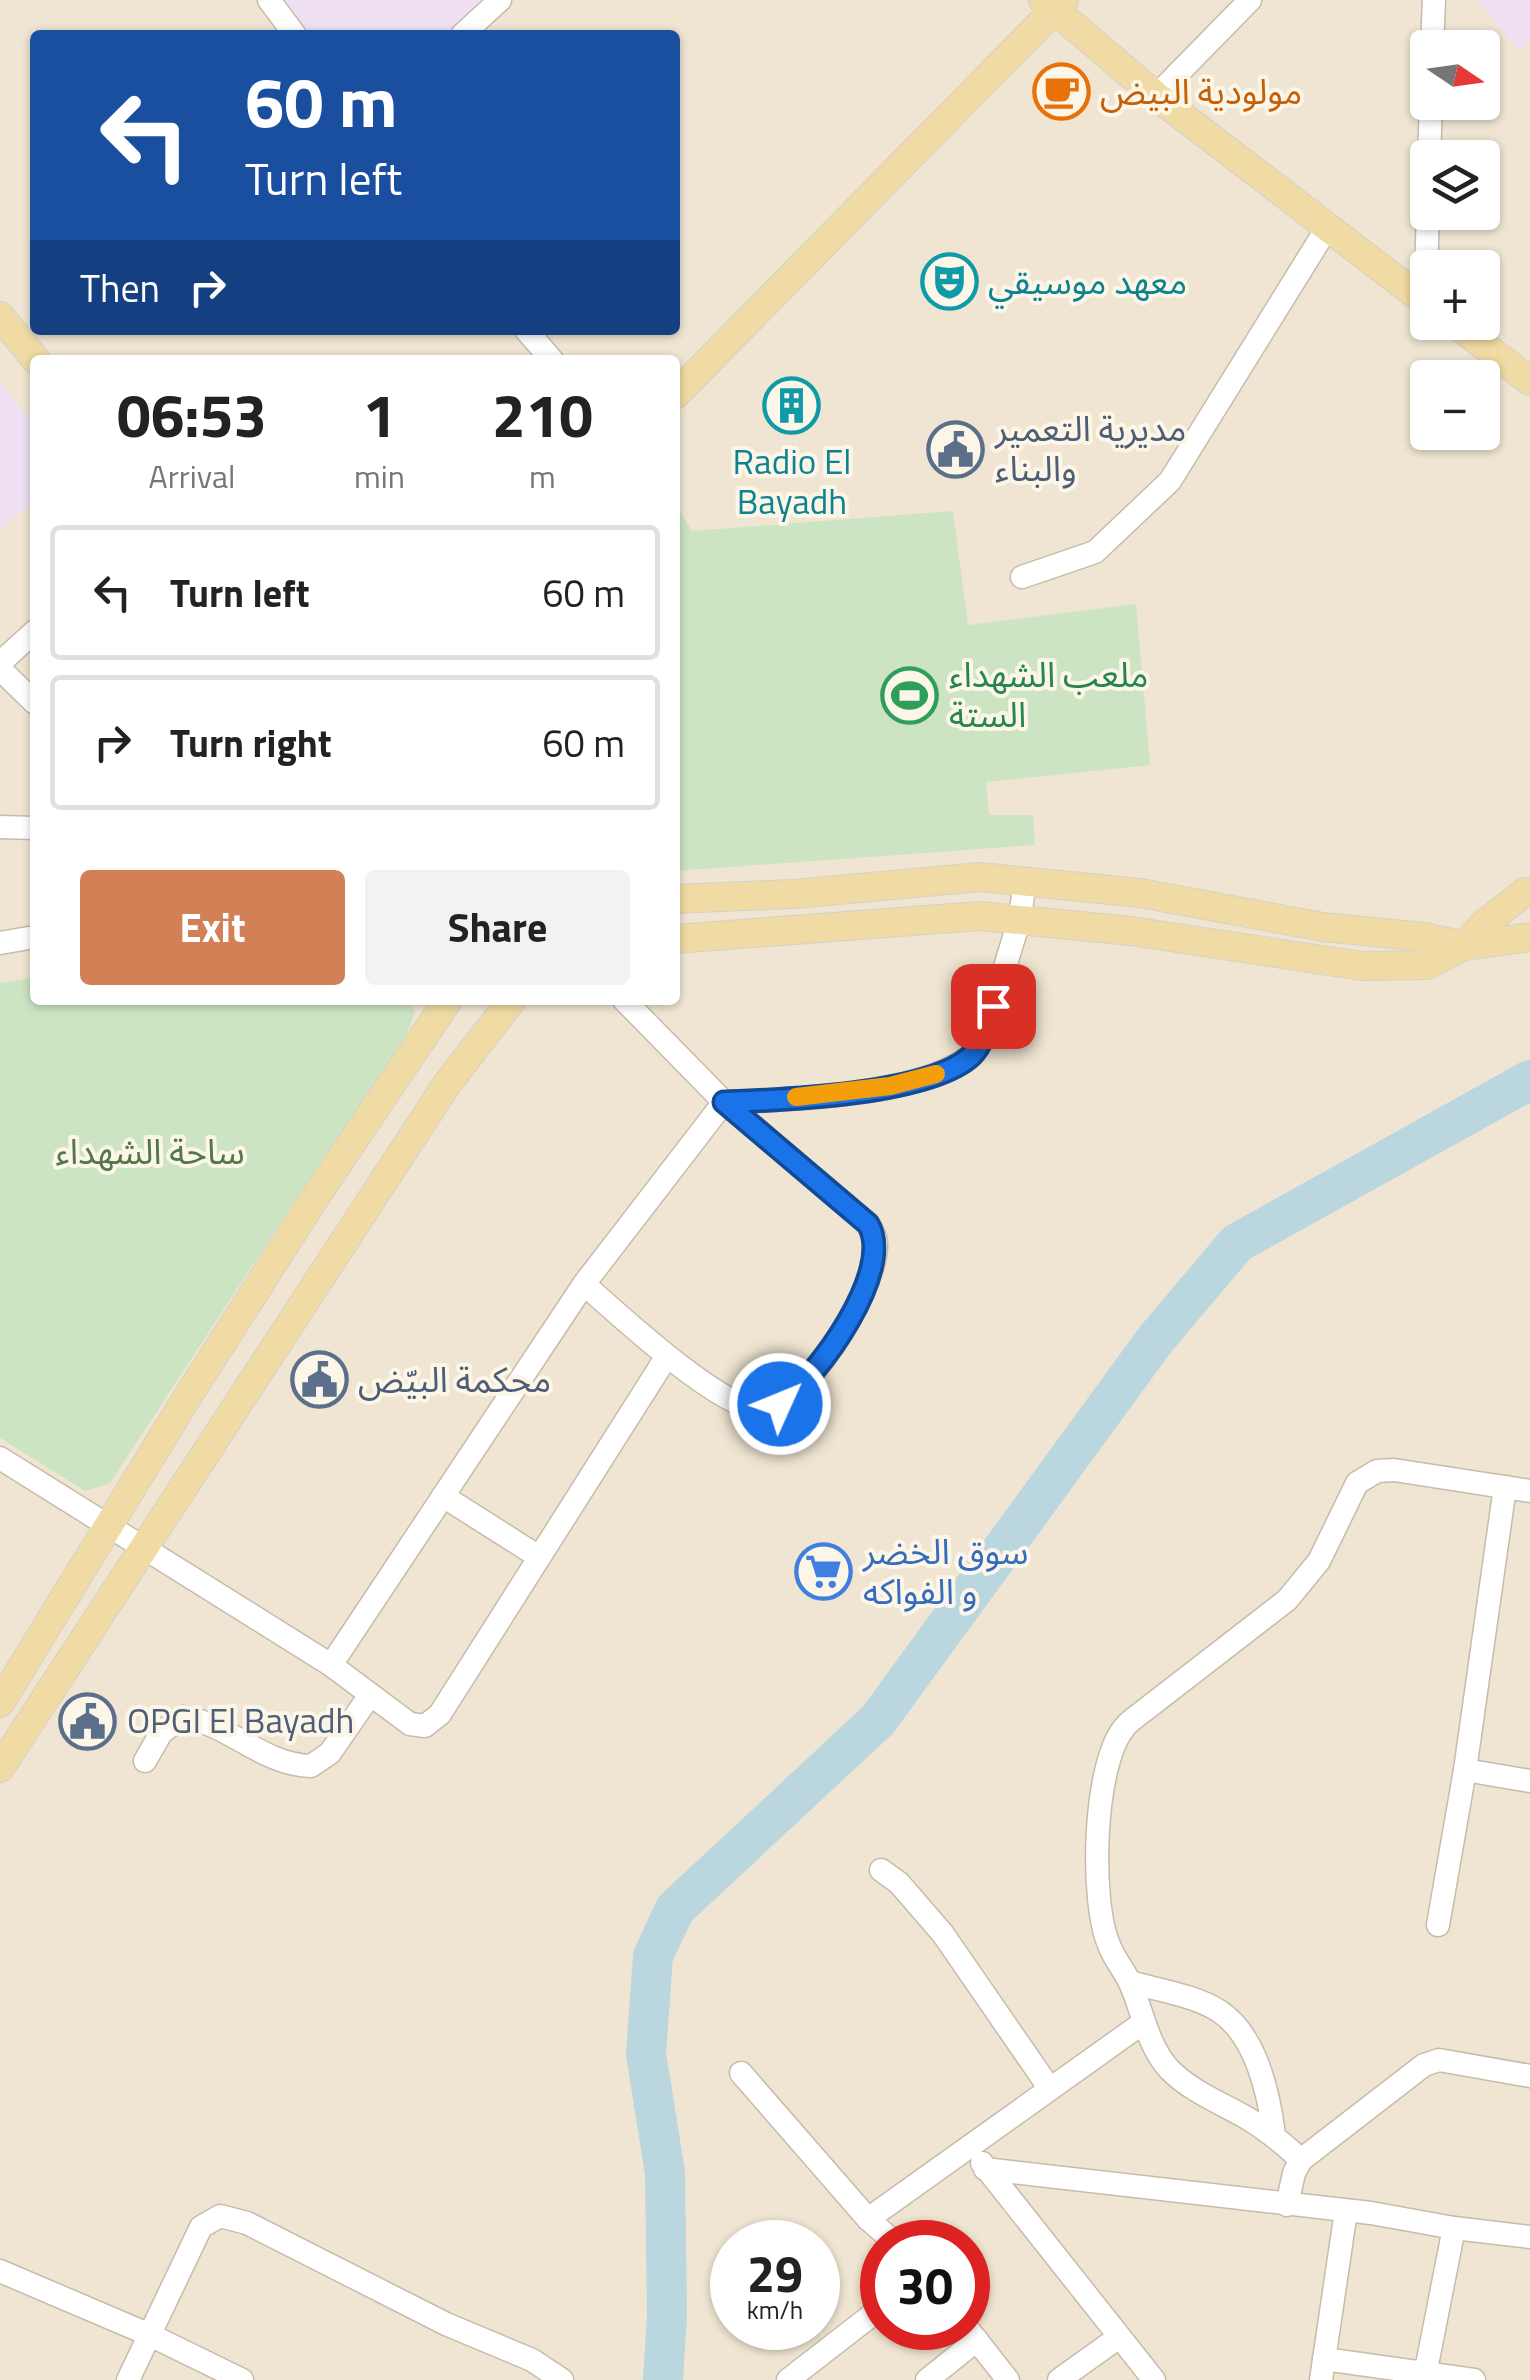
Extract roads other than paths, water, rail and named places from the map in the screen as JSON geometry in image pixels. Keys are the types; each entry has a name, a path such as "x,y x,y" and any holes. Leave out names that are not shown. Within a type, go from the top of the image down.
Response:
{"main road":[{"path":"680,390 1054,3 1156,96 1410,291"},
{"path":"0,316 32,355"},
{"path":"1476,340 1530,381"},
{"path":"680,899 794,894 980,878 1025,880 1140,894 1464,946 1530,938"},
{"path":"680,939 979,916 1131,931 1362,966 1428,965 1464,946 1484,924 1528,890"},
{"path":"0,1703 188,1396 443,1005"},
{"path":"0,1768 446,1084 508,1005"},
{"path":"188,1396 223,1425"}],"street":[{"path":"268,0 290,30"},
{"path":"467,30 500,0"},
{"path":"1156,96 1250,0"},
{"path":"1433,30 1434,0"},
{"path":"1022,577 1096,552 1170,481 1328,228"},
{"path":"30,635 0,666 30,697"},
{"path":"0,827 30,828"},
{"path":"330,1665 584,1284 724,1102 890,1086 930,1076 967,1059 976,1052 984,1034 1020,918 1025,880"},
{"path":"0,944 30,938"},
{"path":"584,1284 667,1356 730,1399 766,1409 801,1388 848,1322 875,1254 875,1235 868,1224 724,1102 629,1005"},
{"path":"0,1458 330,1665 418,1726 430,1723 440,1714 667,1356"},
{"path":"1301,2160 1274,2135 1195,2089 1170,2070 1155,2050 1130,1982 1109,1946 1100,1913 1100,1807 1114,1747 1123,1728 1287,1600 1319,1561 1357,1483 1366,1475 1394,1470 1530,1491"},
{"path":"1438,1924 1465,1770 1505,1487"},
{"path":"443,1496 539,1557"},
{"path":"144,1761 160,1733 182,1717 210,1723 274,1758 311,1766 330,1754 370,1695"},
{"path":"1465,1770 1530,1781"},
{"path":"881,1870 899,1883 943,1934 1050,2089"},
{"path":"1130,1982 1200,2003 1219,2011 1233,2024 1254,2055 1269,2095 1274,2135"},
{"path":"741,2073 868,2219 1144,2022"},
{"path":"1287,2205 1294,2172 1301,2160 1424,2064 1439,2060 1530,2076"},
{"path":"971,2146 985,2169 1154,2380"},
{"path":"985,2169 1530,2236"},
{"path":"1346,2212 1323,2369 1474,2380"},
{"path":"128,2380 201,2228 220,2216 232,2217 446,2324 532,2360 562,2380"},
{"path":"1425,2377 1454,2228"},
{"path":"0,2271 150,2335 242,2380"},
{"path":"788,2380 860,2324"},
{"path":"1060,2380 1119,2337"},
{"path":"927,2380 956,2350"},
{"path":"985,2350 1008,2380"}],"waterway":[{"path":"663,2380 667,2316 665,2173 646,2054 653,1956 675,1909 878,1720 1155,1340 1237,1243 1530,1080"}],"place":[{"name":"مولودية البيض","path":"1061,92"},
{"name":"معهد موسيقي","path":"949,282"},
{"name":"Radio El Bayadh","path":"792,406"},
{"name":"مديرية التعمير والبناء","path":"956,449"},
{"name":"ملعب الشهداء الستة","path":"910,695"},
{"name":"محكمة البيّض","path":"319,1380"},
{"name":"سوق الخضر و الفواكه","path":"824,1572"},
{"name":"OPGI El Bayadh","path":"88,1721"}],"park label":[{"name":"ساحة الشهداء","path":"150,1152"}]}
